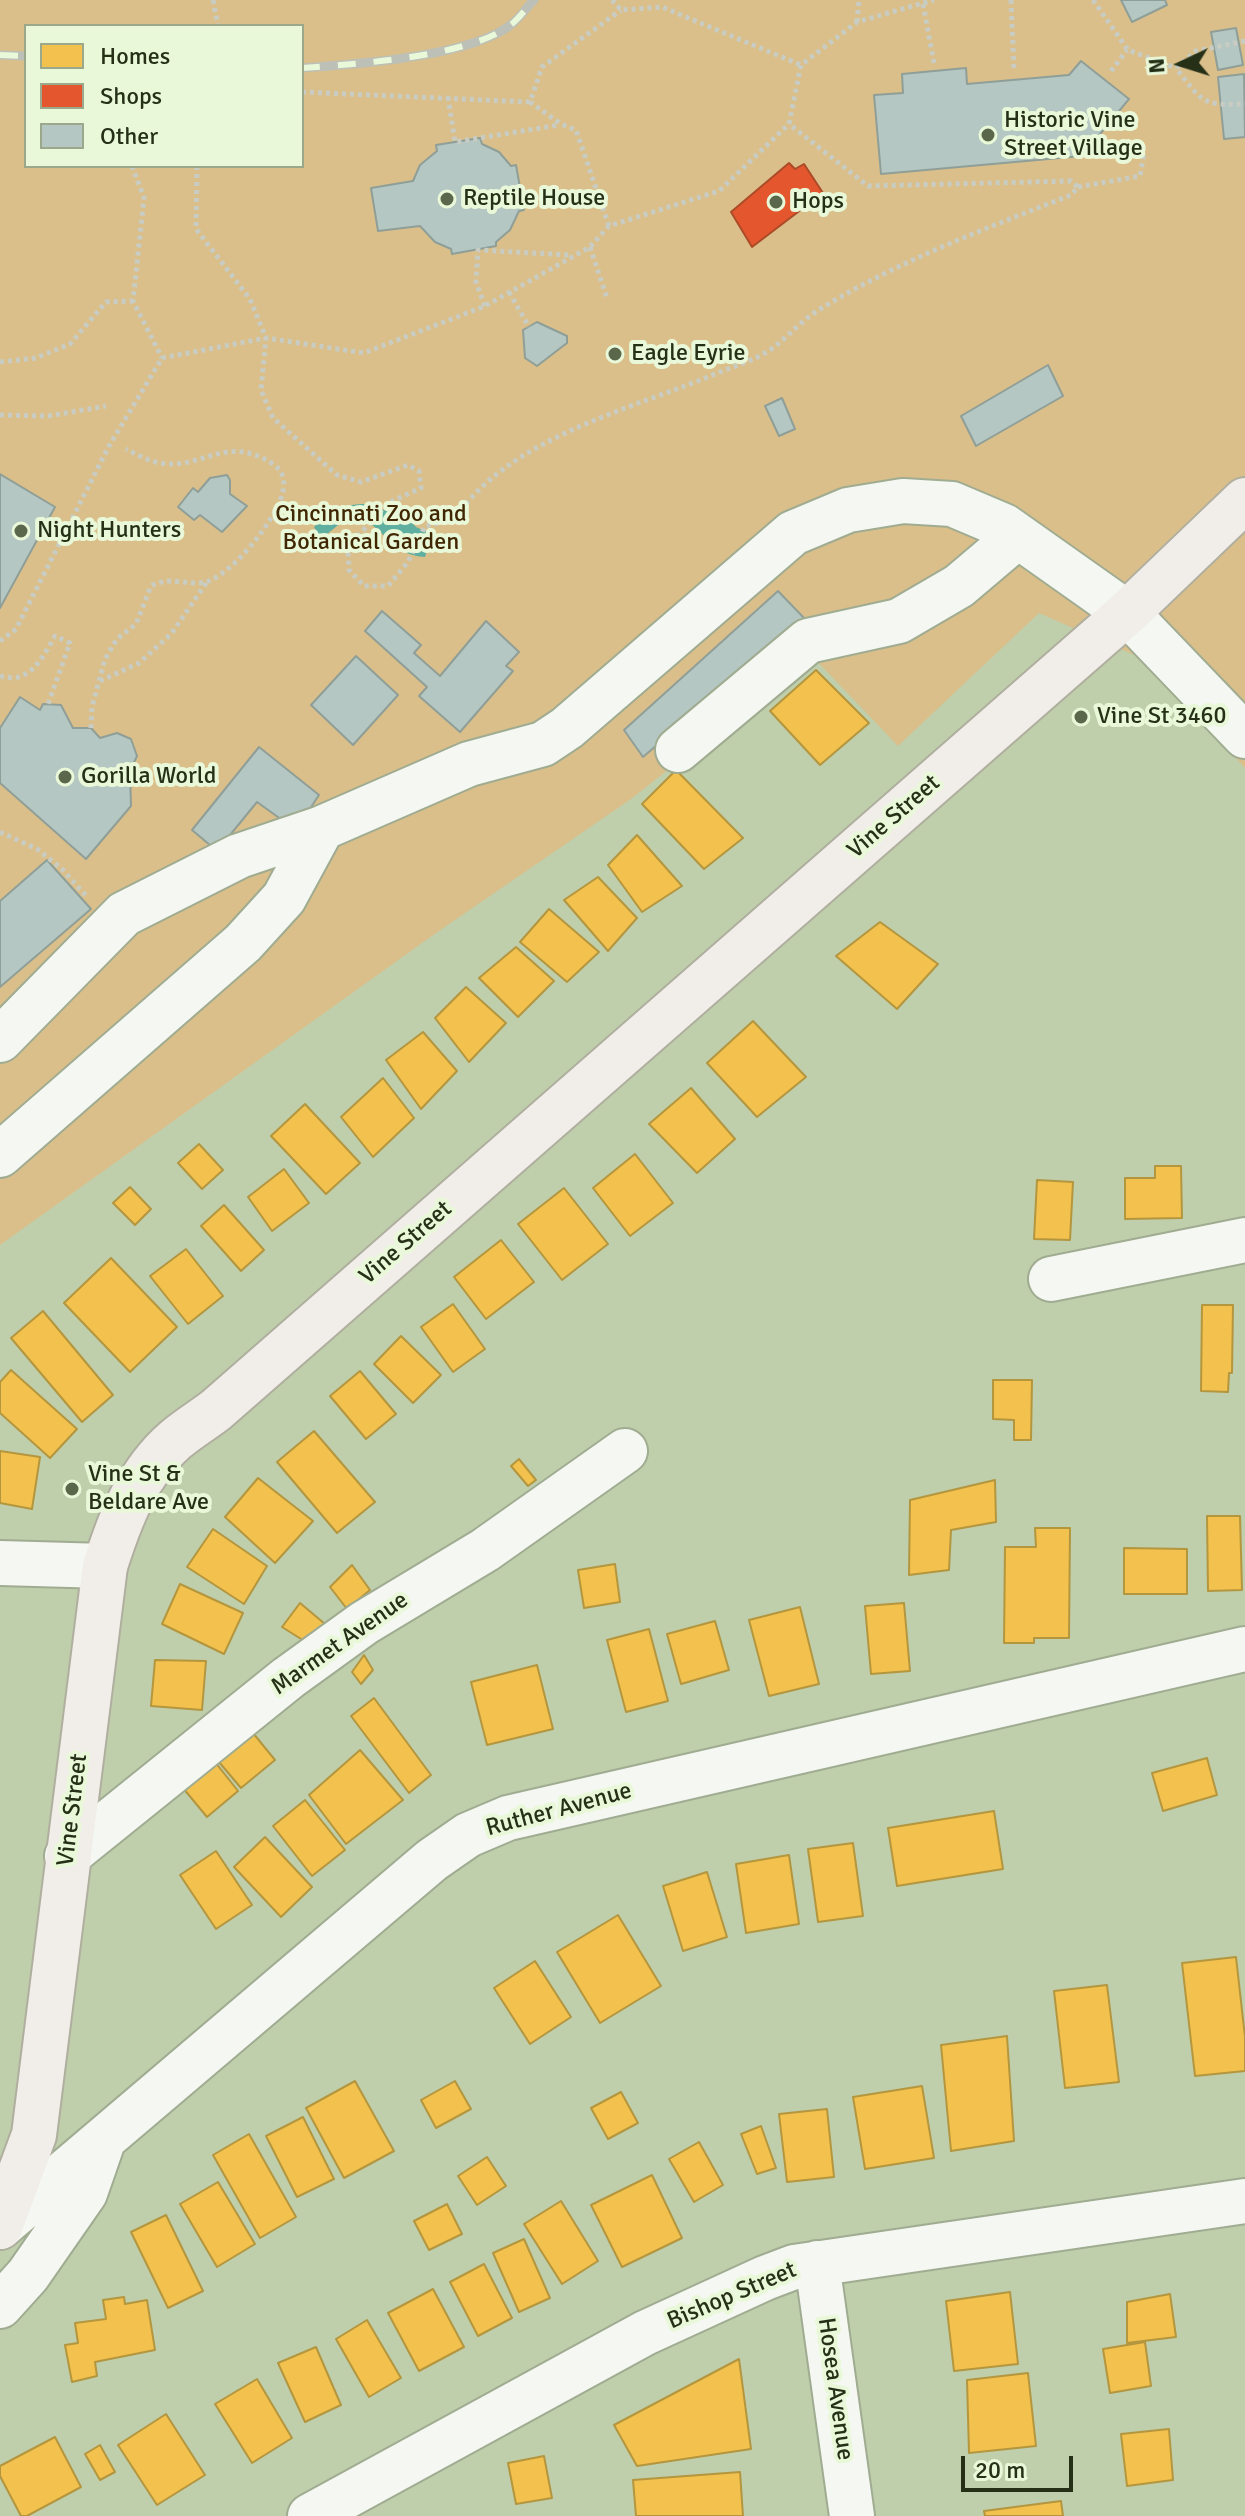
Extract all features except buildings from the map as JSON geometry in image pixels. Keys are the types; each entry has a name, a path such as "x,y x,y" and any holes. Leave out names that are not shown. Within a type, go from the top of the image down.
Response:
{"main road":[{"name":"Vine Street","path":"0,2227 34,2135 105,1566 122,1514 139,1483 173,1442 252,1379 1127,613 1245,500"}],"street":[{"path":"0,1040 124,914 239,856 322,828 469,764 543,744 567,728 793,533 848,510 903,501 952,504 1004,526 1127,613 1245,736"},
{"path":"678,750 808,641 899,621 959,586 1018,536"},
{"path":"0,1155 243,943 284,898 322,828"},
{"path":"1051,1279 1245,1240"},
{"name":"Marmet Avenue","path":"67,1856 288,1678 364,1623 485,1550 625,1451"},
{"path":"0,1563 105,1566"},
{"name":"Ruther Avenue","path":"0,2227 432,1860 468,1835 508,1818 1245,1649"},
{"path":"0,2306 28,2275 85,2193 104,2139"},
{"name":"Bishop Street","path":"310,2516 645,2333 765,2278 817,2263 1245,2201"},
{"name":"Hosea Avenue","path":"817,2263 852,2516"}],"path":[{"path":"213,0 218,24"},
{"path":"612,0 621,10"},
{"path":"857,22 859,0"},
{"path":"0,641 16,629 109,446 162,358 266,338 364,353 485,306 590,247 609,226 719,191 789,124 801,65 857,22 934,0"},
{"path":"1011,0 1014,71"},
{"path":"1093,0 1128,50 1176,68 1203,101 1221,105 1245,104"},
{"path":"923,4 934,63"},
{"path":"530,102 542,67 621,10 662,7 801,65"},
{"path":"1176,68 1196,51 1245,41"},
{"path":"1111,71 1128,50"},
{"path":"304,92 530,102 561,124 576,130 609,226"},
{"path":"448,97 455,142 561,124"},
{"path":"789,124 868,186 1071,181 1078,187"},
{"path":"197,168 196,229 250,299 266,338 261,390 273,418 337,475 361,482 408,465 419,471 421,488 388,503 348,547 349,570 364,586 388,586 408,562 425,526 454,520 466,501 516,460 593,422 765,353 815,312 936,249 1071,195 1078,187 1140,176 1144,154"},
{"path":"133,168 144,198 133,301 162,358"},
{"path":"590,247 607,298"},
{"path":"485,306 476,282 478,250 573,255"},
{"path":"509,292 529,327"},
{"path":"0,362 36,358 70,344 106,302 133,301"},
{"path":"0,415 48,416 106,406"},
{"path":"98,682 139,663 171,634 208,581 243,555 282,499 284,479 278,468 256,453 233,450 181,463 160,463 126,449"},
{"path":"91,728 92,707 105,659 117,639 136,624 151,586 161,580 208,581"},
{"path":"0,676 11,679 35,670 55,636 70,643 48,704"},
{"path":"0,832 37,849 113,925"}],"green space":[{"name":"Cincinnati Zoo and Botanical Garden","path":"0,0 1245,0 1245,768 1148,661 1039,613 898,746 812,656 631,799 436,933 0,1245"}],"water":[{"path":"366,504 408,518 416,527 432,534 425,557 401,550 359,518 348,517 321,539 314,527 326,517 350,505"}],"railway":[{"path":"304,68 412,57 471,44 495,35 513,23 534,0"},
{"path":"0,55 24,56"}],"place":[{"name":"Historic Vine Street Village","path":"988,135"},
{"name":"Reptile House","path":"447,199"},
{"name":"Hops","path":"776,202"},
{"name":"Eagle Eyrie","path":"615,354"},
{"name":"Night Hunters","path":"21,531"},
{"name":"Vine St 3460","path":"1081,717"},
{"name":"Gorilla World","path":"65,777"},
{"name":"Vine St & Beldare Ave","path":"72,1489"}]}
